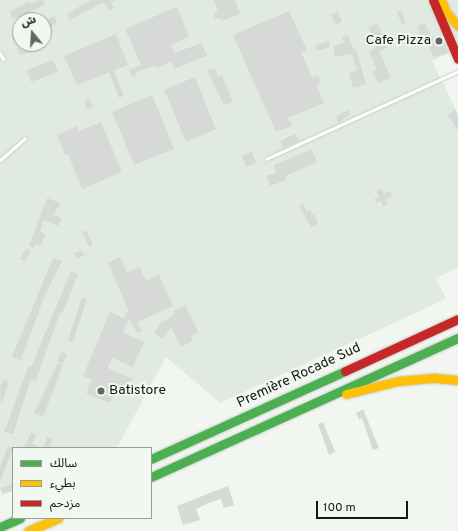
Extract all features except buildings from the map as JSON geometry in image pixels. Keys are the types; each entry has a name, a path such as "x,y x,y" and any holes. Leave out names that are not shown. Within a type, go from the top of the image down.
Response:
{"highway":[{"path":"433,0 458,60"},
{"path":"441,0 446,12 458,26"},
{"name":"Première Rocade Sud","path":"152,459 458,319"},
{"path":"152,477 458,338"},
{"path":"313,403 398,381 435,378 458,380"},
{"path":"0,527 18,519"},
{"path":"28,531 56,519"}],"lane":[{"path":"0,54 3,59"},
{"path":"266,159 458,71"},
{"path":"0,160 25,138"}],"shaded area":[{"path":"0,0 458,0 458,49 432,61 458,114 458,268 436,278 446,299 220,403 166,357 118,447 12,447 12,488 0,491"}],"traffic: fast":[{"path":"152,477 458,338"},
{"path":"152,459 345,371"},
{"path":"0,527 18,519"}],"traffic: slow":[{"path":"441,0 446,12 458,26"},
{"path":"346,394 398,381 435,378 458,380"},
{"path":"28,531 56,519"}],"traffic: jam":[{"path":"433,0 458,59"},
{"path":"345,371 458,319"}],"place":[{"name":"Cafe Pizza","path":"439,41"},
{"name":"Batistore","path":"101,391"}]}
